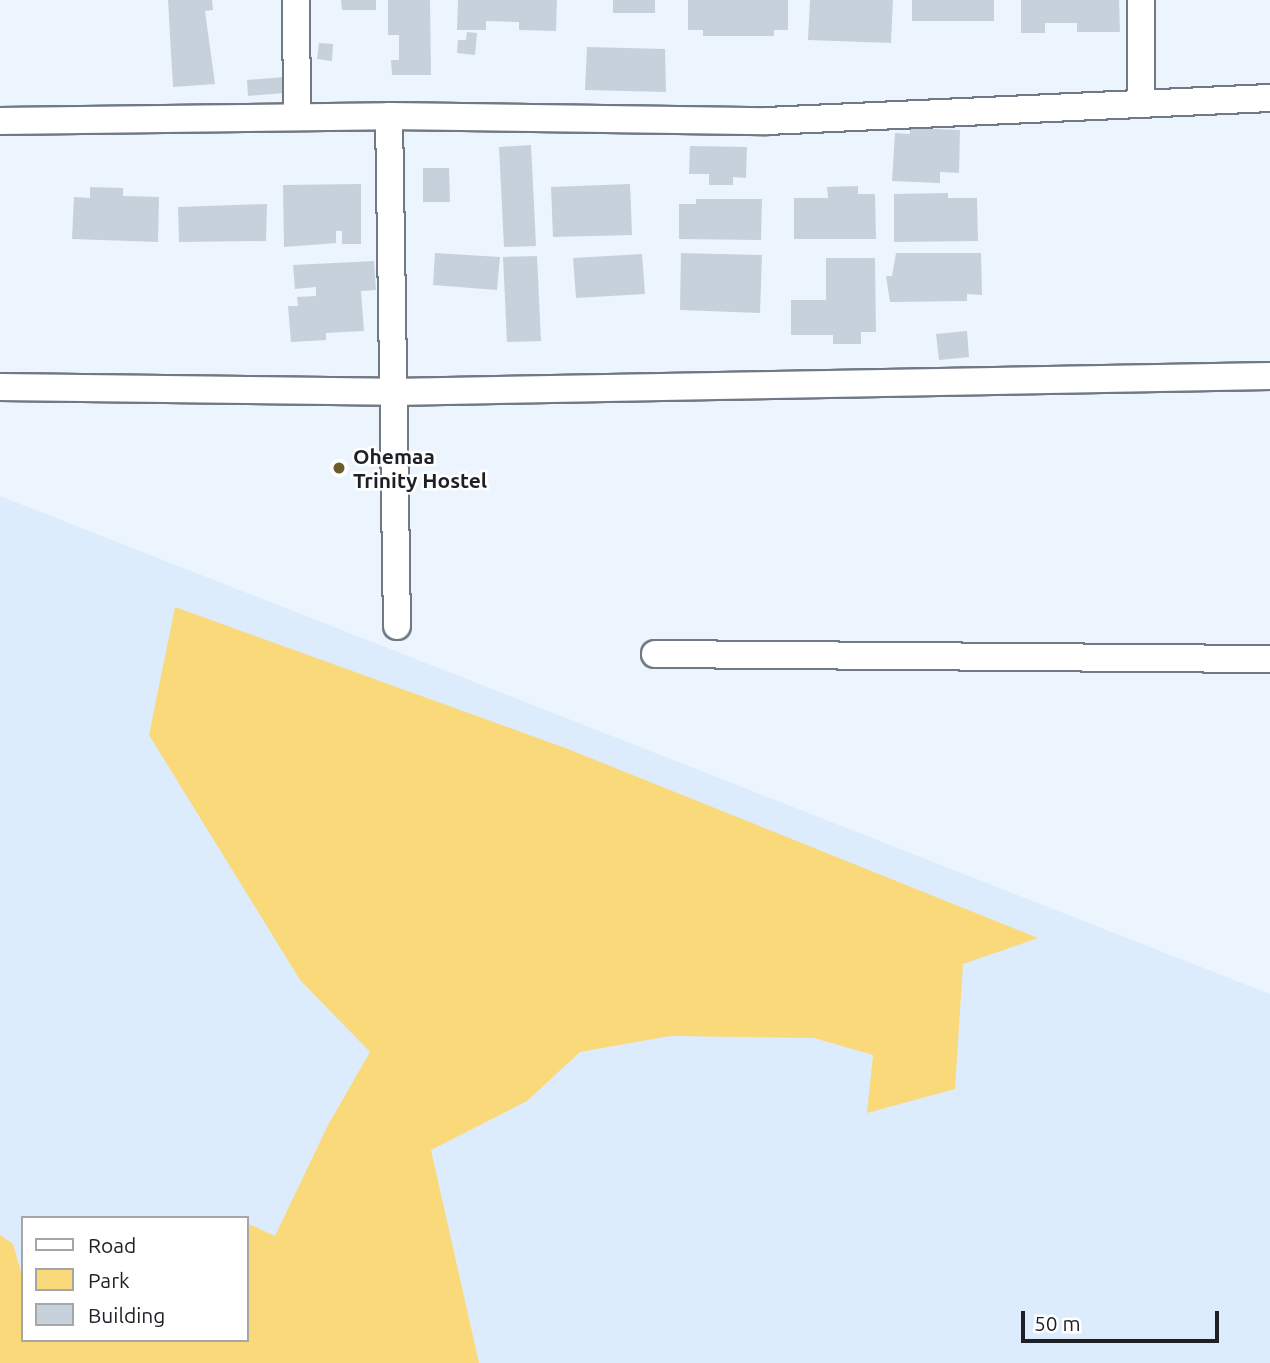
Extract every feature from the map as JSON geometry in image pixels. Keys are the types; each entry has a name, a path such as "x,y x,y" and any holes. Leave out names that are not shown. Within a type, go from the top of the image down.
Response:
{"street":[{"path":"296,0 297,117"},
{"path":"1140,101 1141,0"},
{"path":"0,121 389,116 767,121 1140,101 1270,98"},
{"path":"389,116 397,626"},
{"path":"0,387 392,392 1270,376"},
{"path":"655,654 1270,659"}],"shaded area":[{"path":"0,496 1270,994 1270,1363 0,1363"}],"green space":[{"path":"175,607 568,749 1038,938 963,964 955,1089 867,1113 873,1055 814,1038 670,1036 580,1052 527,1101 431,1150 479,1363 0,1363 0,1235 13,1244 21,1272 21,1342 248,1342 248,1223 275,1236 328,1125 370,1052 300,980 149,735"}],"building":[{"path":"168,0 212,0 213,10 205,11 215,84 173,87"},
{"path":"341,0 376,0 376,10 342,10"},
{"path":"388,0 430,0 431,75 392,75 391,60 399,60 399,35 388,35"},
{"path":"458,0 557,0 556,31 519,30 519,22 486,21 486,30 457,30"},
{"path":"613,0 655,0 655,13 613,13"},
{"path":"688,0 788,0 788,30 774,30 774,36 703,36 703,30 688,30"},
{"path":"810,0 893,0 891,43 808,40"},
{"path":"912,0 994,0 994,21 912,21"},
{"path":"1021,0 1119,0 1120,32 1077,32 1077,23 1045,23 1045,33 1021,33"},
{"path":"467,32 477,33 475,55 457,53 458,40 466,40"},
{"path":"319,43 333,44 332,61 317,59"},
{"path":"587,47 665,49 666,92 585,90"},
{"path":"284,77 285,93 248,96 247,80"},
{"path":"910,128 960,130 959,173 940,172 940,183 892,181 895,133 910,134"},
{"path":"531,145 536,246 504,247 499,147"},
{"path":"690,146 747,147 746,178 733,177 733,185 709,185 709,174 689,174"},
{"path":"423,168 449,168 450,202 423,202"},
{"path":"361,184 361,244 342,244 342,231 336,231 336,243 284,247 283,185"},
{"path":"630,184 632,235 553,237 551,187"},
{"path":"858,186 858,194 875,194 876,239 794,239 794,198 828,198 827,187"},
{"path":"90,187 123,188 123,196 159,197 158,242 72,239 74,197 90,198"},
{"path":"948,193 948,198 977,198 978,241 894,242 894,194"},
{"path":"696,199 762,199 761,240 679,239 679,204 696,204"},
{"path":"267,204 266,241 179,242 178,207"},
{"path":"435,253 500,257 497,290 433,285"},
{"path":"681,253 762,255 760,313 680,310"},
{"path":"896,253 981,253 982,295 967,294 967,301 890,302 886,276 892,276"},
{"path":"642,254 645,294 576,298 573,258"},
{"path":"537,256 541,341 507,342 503,257"},
{"path":"826,258 875,258 876,332 861,332 861,344 833,344 833,335 791,335 791,300 826,300"},
{"path":"374,261 376,290 361,291 364,331 326,333 326,340 291,342 288,306 298,306 297,297 316,296 316,287 295,289 293,265"},
{"path":"967,331 969,357 939,360 936,334"}],"place":[{"name":"Ohemaa Trinity Hostel","path":"339,468"}]}
